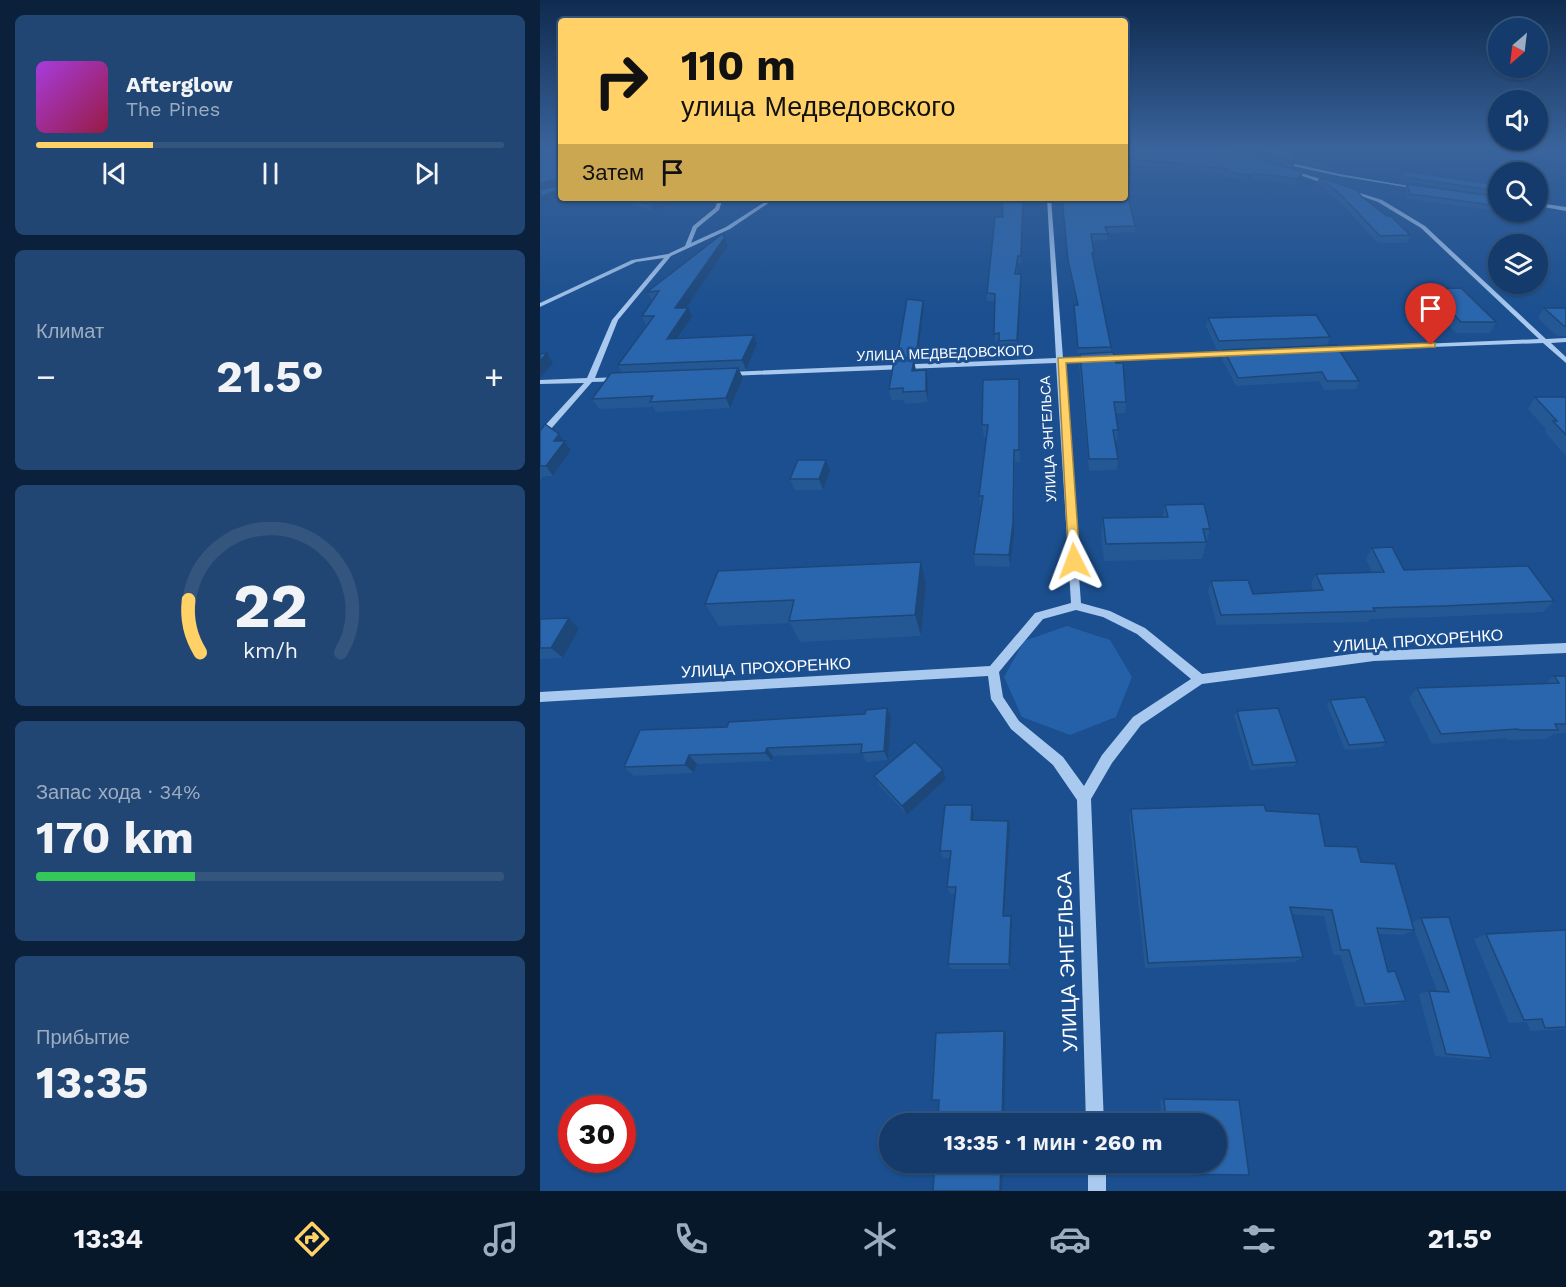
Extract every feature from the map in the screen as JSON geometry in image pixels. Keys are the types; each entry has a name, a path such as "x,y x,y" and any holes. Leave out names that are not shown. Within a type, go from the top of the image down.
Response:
{"street":[{"path":"687,245 695,226 717,209 720,202"},
{"path":"540,305 634,261 669,255 728,228 769,202"},
{"name":"УЛИЦА ЭНГЕЛЬСА","path":"1049,202 1076,606"},
{"path":"1381,202 1423,226 1547,340 1566,361"},
{"path":"1548,207 1566,210"},
{"path":"540,436 590,380 615,320 669,255"},
{"path":"1322,350 1566,340"},
{"name":"УЛИЦА МЕДВЕДОВСКОГО","path":"720,375 1239,353"},
{"path":"540,382 626,379"},
{"path":"1084,798 1058,761 1015,725 997,699 993,671 1039,616 1076,606 1106,614 1142,630 1200,678"},
{"name":"УЛИЦА ПРОХОРЕНКО","path":"1084,798 1107,759 1137,721 1200,678 1374,656 1566,648"},
{"name":"УЛИЦА ПРОХОРЕНКО","path":"540,697 993,671"},
{"name":"УЛИЦА ЭНГЕЛЬСА","path":"1084,798 1095,1113"},
{"path":"1097,1173 1098,1191"}],"shaded area":[{"path":"1067,626 1110,640 1132,677 1116,717 1070,735 1022,717 1004,677 1024,641"}],"building":[{"path":"638,202 661,202 651,205"},
{"path":"1002,202 1023,202 1021,256 1018,256 1015,274 1021,274 1017,340 999,341 999,333 994,334 995,294 987,293 995,217 1003,217"},
{"path":"1062,202 1129,202 1135,226 1105,227 1108,234 1091,234 1094,253 1092,253 1111,347 1078,348 1074,305 1078,305 1068,260"},
{"path":"1347,202 1368,202 1387,216 1391,216 1410,235 1380,236"},
{"path":"1466,202 1488,202 1488,205"},
{"path":"722,234 725,237 675,308 688,308 667,339 754,335 742,360 618,365 654,316 642,316 659,291 647,292"},
{"path":"1461,288 1496,322 1461,322 1429,289"},
{"path":"907,299 923,301 916,357 897,358"},
{"path":"1544,308 1566,308 1566,326 1564,326"},
{"path":"1316,315 1330,337 1219,341 1208,318"},
{"path":"1336,345 1359,381 1327,381 1322,372 1238,378 1224,350"},
{"path":"1113,352 1116,363 1123,363 1126,402 1114,402 1118,430 1113,430 1118,459 1089,459 1080,354"},
{"path":"547,353 540,361 540,354"},
{"path":"914,360 912,371 926,370 926,391 903,392 903,388 889,389 894,361"},
{"path":"738,368 726,398 650,402 653,396 592,399 611,373"},
{"path":"1019,379 1019,450 1014,450 1013,523 1009,555 974,554 983,496 979,496 988,425 982,425 983,380"},
{"path":"1535,397 1566,397 1566,435 1553,421 1557,421"},
{"path":"545,424 559,434 554,441 565,441 546,466 540,466 540,431"},
{"path":"798,460 826,460 819,479 790,479"},
{"path":"1204,504 1210,529 1203,529 1206,542 1106,544 1103,518 1168,517 1165,505"},
{"path":"1392,547 1404,570 1528,566 1554,601 1373,608 1375,611 1221,615 1211,581 1248,580 1253,594 1323,590 1316,574 1384,572 1372,548"},
{"path":"921,562 915,615 789,621 794,600 705,604 718,571"},
{"path":"569,618 551,648 540,648 540,619"},
{"path":"1554,676 1566,676 1566,724 1555,724 1558,730 1518,729 1441,734 1417,688 1559,683"},
{"path":"1365,697 1386,742 1349,745 1330,700"},
{"path":"887,708 884,751 861,753 862,744 767,748 765,753 689,755 685,765 624,767 640,730 727,727 729,722 865,714 866,710"},
{"path":"1278,708 1297,762 1253,765 1237,711"},
{"path":"915,742 943,770 902,806 874,776"},
{"path":"945,805 972,805 971,820 1008,821 1003,916 1011,916 1009,964 948,964 956,887 947,887 951,851 940,851"},
{"path":"1264,805 1266,811 1319,814 1325,846 1357,847 1361,862 1395,864 1414,930 1377,928 1388,972 1395,971 1406,1001 1365,1004 1349,950 1341,950 1332,910 1290,907 1303,957 1148,963 1131,809"},
{"path":"1449,917 1491,1058 1446,1054 1429,991 1449,992 1421,918"},
{"path":"1566,930 1566,1027 1545,1028 1542,1019 1524,1020 1486,934"},
{"path":"1004,1031 1002,1113 938,1113 939,1100 932,1100 936,1033"},
{"path":"1164,1099 1239,1100 1249,1175 1170,1174 1227,1173 1227,1113 1165,1113"},
{"path":"934,1173 1001,1173 1000,1191 933,1191"}],"route":[{"path":"1074,561 1061,360 1431,345"}]}
